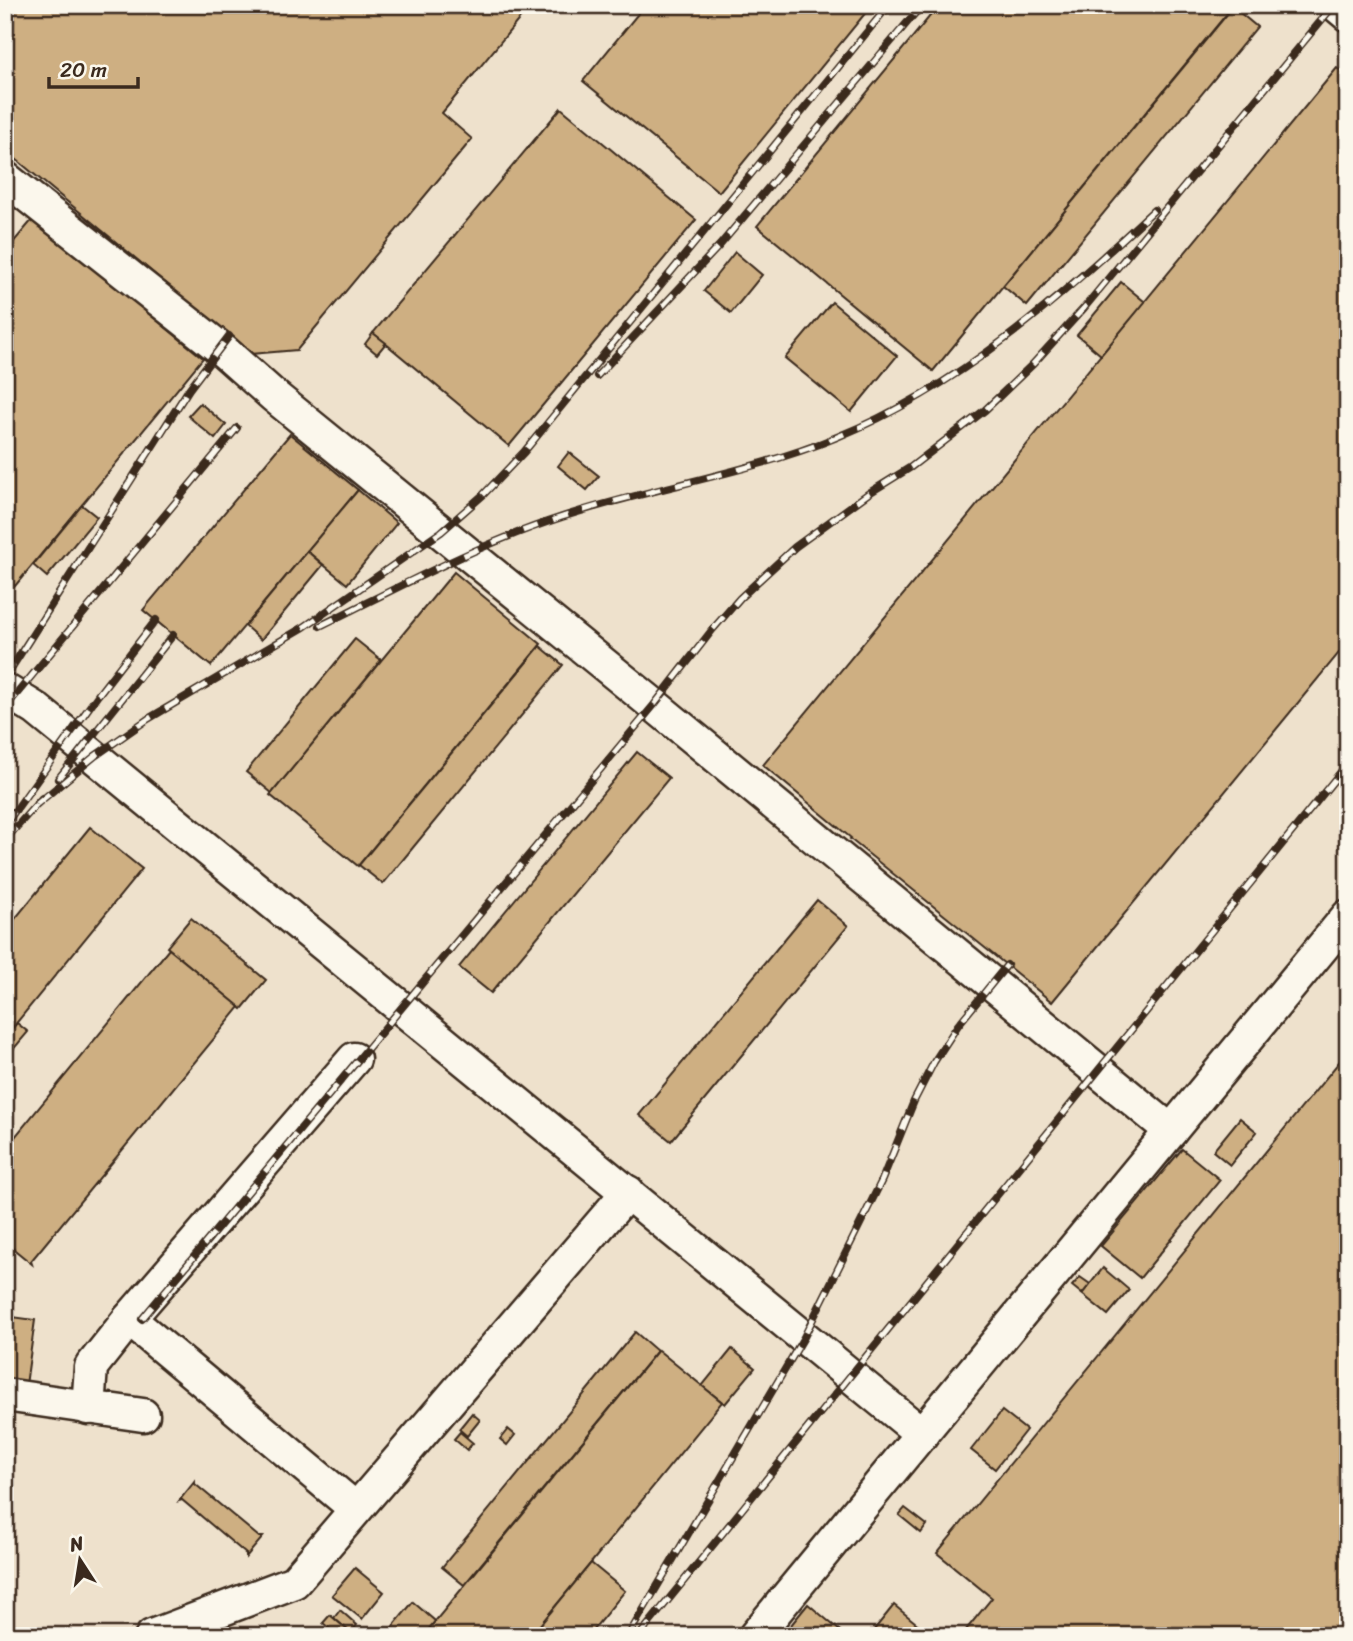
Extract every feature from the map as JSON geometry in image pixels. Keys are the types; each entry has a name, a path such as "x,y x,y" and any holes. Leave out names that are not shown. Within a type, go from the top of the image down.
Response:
{"lane":[{"path":"1336,5 1348,15"},
{"path":"5,178 220,348 284,405 675,722 1171,1131"},
{"path":"5,690 36,709 922,1434"},
{"path":"755,1636 1348,916"},
{"path":"88,1408 92,1367 129,1319 354,1059"},
{"path":"152,1636 294,1582 628,1192"},
{"path":"129,1319 356,1509"},
{"path":"5,1395 143,1415"}],"shaded area":[{"path":"5,5 1348,5 1348,1636 5,1636"}],"building":[{"path":"5,5 531,5 442,113 472,139 297,350 251,354 5,150"},
{"path":"645,5 872,5 719,192 583,81"},
{"path":"939,5 1234,5 933,371 757,226"},
{"path":"1233,7 1257,27 1027,306 1003,286"},
{"path":"1337,68 1348,77 1348,642 1052,1002 763,765"},
{"path":"561,108 696,220 509,446 373,333"},
{"path":"33,219 203,358 15,586 5,578 5,252"},
{"path":"735,252 762,275 731,313 704,291"},
{"path":"1121,282 1145,302 1101,355 1077,335"},
{"path":"832,302 897,356 851,412 785,358"},
{"path":"373,333 386,343 377,354 365,344"},
{"path":"200,403 226,425 215,439 188,416"},
{"path":"290,434 358,490 211,666 143,610"},
{"path":"569,452 599,476 587,490 558,466"},
{"path":"358,490 397,523 347,584 307,551"},
{"path":"82,505 97,517 47,577 33,565"},
{"path":"307,551 323,565 261,640 245,626"},
{"path":"454,572 541,644 358,866 270,795"},
{"path":"355,639 381,660 272,793 246,772"},
{"path":"540,646 563,665 383,884 359,865"},
{"path":"637,752 669,778 491,993 459,967"},
{"path":"90,827 142,869 5,1037 5,931"},
{"path":"817,900 848,926 671,1141 639,1115"},
{"path":"191,918 266,980 242,1009 167,947"},
{"path":"169,949 240,1007 31,1261 32,1264 5,1242 5,1149"},
{"path":"17,1023 28,1032 5,1059 5,1037"},
{"path":"1348,1051 1348,1636 961,1636 992,1598 937,1553"},
{"path":"1240,1118 1257,1132 1230,1165 1213,1151"},
{"path":"1182,1149 1220,1180 1140,1278 1101,1246"},
{"path":"1103,1268 1129,1290 1108,1315 1082,1294"},
{"path":"1080,1277 1090,1284 1082,1294 1072,1286"},
{"path":"5,1316 35,1320 26,1385 5,1383"},
{"path":"635,1332 657,1351 464,1585 442,1567"},
{"path":"732,1349 755,1368 725,1404 702,1386"},
{"path":"658,1350 722,1402 591,1563 531,1636 423,1636"},
{"path":"1002,1411 1026,1430 995,1469 971,1450"},
{"path":"472,1413 480,1420 467,1436 459,1429"},
{"path":"508,1429 515,1435 507,1445 500,1439"},
{"path":"460,1432 473,1443 467,1450 454,1439"},
{"path":"195,1481 195,1484 259,1537 263,1537 246,1557 246,1554 182,1500 179,1501"},
{"path":"905,1508 927,1525 921,1533 899,1515"},
{"path":"591,1563 625,1591 588,1636 531,1636"},
{"path":"355,1568 384,1592 362,1619 332,1595"},
{"path":"413,1602 435,1621 423,1636 385,1636"},
{"path":"808,1604 845,1635 782,1636"},
{"path":"894,1605 932,1636 869,1636"},
{"path":"340,1610 357,1625 351,1633 334,1618"},
{"path":"330,1615 351,1633 348,1636 338,1636 323,1623"}],"railway":[{"path":"37,804 95,756 148,719 304,627 441,532 483,495 524,452 889,5"},
{"path":"597,376 720,245 922,5"},
{"path":"142,1319 654,705 740,598 795,547 869,493 911,467 985,410 1033,364 1084,308 1334,5"},
{"path":"5,202 8,199"},
{"path":"320,626 439,567 531,528 596,506 769,461 837,437 882,417 966,367 1006,338 1082,276 1154,210"},
{"path":"5,678 189,389 229,336"},
{"path":"5,708 237,428"},
{"path":"5,825 98,695 156,620"},
{"path":"58,779 173,635"},
{"path":"639,1636 1348,763"},
{"path":"5,840 42,798"},
{"path":"628,1636 804,1337 882,1180 914,1101 934,1062 958,1025 1007,965"}]}
